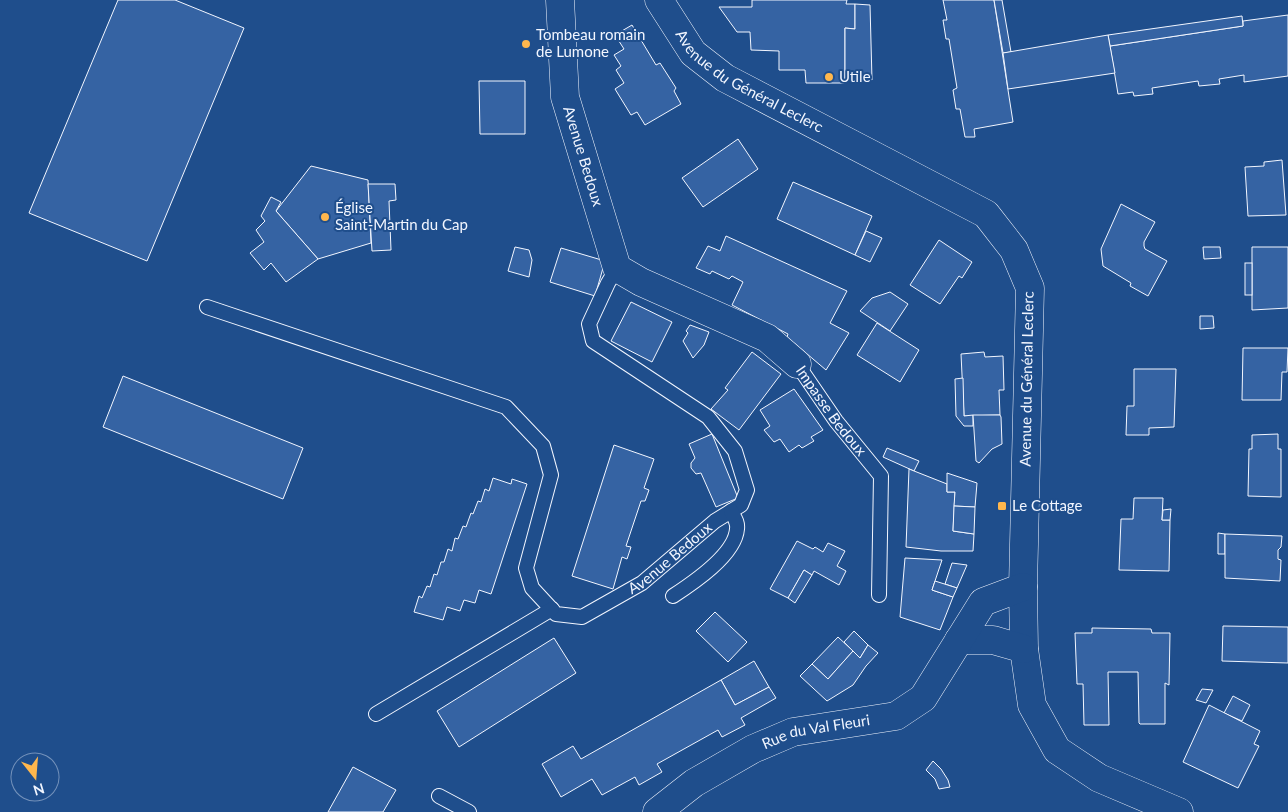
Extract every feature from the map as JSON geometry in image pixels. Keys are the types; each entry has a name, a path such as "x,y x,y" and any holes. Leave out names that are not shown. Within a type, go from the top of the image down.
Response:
{"street":[{"name":"Avenue Bedoux","path":"560,0 565,97 617,268"},
{"name":"Avenue du Général Leclerc","path":"659,0 693,53 726,78 986,214 1014,250 1030,288 1023,587 1024,649 1032,705 1057,750 1099,778 1178,812"},
{"name":"Impasse Bedoux","path":"617,268 641,282 767,338 797,364"},
{"name":"Rue du Val Fleuri","path":"656,812 694,783 753,749 793,732 896,716 923,698 982,602 1023,587"},
{"path":"959,640 993,640 1024,649"}],"lane":[{"name":"Avenue Bedoux","path":"208,306 506,407 543,446 551,475 526,568 532,588 556,614 582,617 642,583 715,521 742,505 748,490 735,451 708,416 593,341 589,324 608,282 617,268"},
{"name":"Impasse Bedoux","path":"797,364 836,421 881,476 879,595"},
{"path":"673,596 693,583 725,554 734,542 738,530 736,520 731,511"},
{"path":"376,714 552,609"},
{"path":"439,796 469,812"}],"building":[{"path":"118,0 175,0 244,28 147,261 29,213"},
{"path":"752,0 847,0 846,4 855,4 855,29 845,28 845,83 806,83 805,70 779,70 779,51 751,50 750,32 737,32 719,7 752,7"},
{"path":"943,0 994,0 1013,122 974,129 975,137 965,137 960,109 956,109 953,90 957,88 949,39 946,39 943,20 947,20"},
{"path":"994,0 1002,0 1011,52 1003,53"},
{"path":"855,4 870,5 872,80 845,79 845,28 855,29"},
{"path":"1288,15 1288,76 1244,82 1244,75 1219,79 1220,84 1199,86 1198,81 1152,88 1153,94 1134,96 1133,92 1118,94 1110,46 1243,26 1243,21"},
{"path":"1242,16 1243,26 1110,46 1108,35"},
{"path":"632,25 656,65 660,63 676,88 674,91 681,104 645,125 637,112 631,115 615,89 624,83 616,70 621,66 614,55 624,49 615,35"},
{"path":"1108,35 1115,73 1008,89 1003,53"},
{"path":"479,81 525,81 525,134 480,134"},
{"path":"738,139 758,169 703,207 682,178"},
{"path":"1282,160 1286,215 1248,216 1245,167 1264,166 1264,162"},
{"name":"Église Saint-Martin du Cap","path":"311,166 368,180 371,243 318,259 276,211"},
{"path":"793,182 872,216 855,255 777,219"},
{"path":"368,184 395,184 396,200 389,201 391,250 372,251"},
{"path":"271,197 281,202 276,211 318,259 286,282 271,263 264,270 250,253 264,242 256,230 265,221 261,216"},
{"path":"1121,204 1155,222 1144,242 1144,246 1145,249 1167,261 1148,296 1130,286 1131,283 1103,266 1101,249"},
{"path":"866,231 882,238 870,262 855,255"},
{"path":"726,236 847,291 830,323 849,333 826,370 787,337 788,334 732,305 743,282 732,276 729,279 712,271 710,274 696,268 708,246 720,251"},
{"path":"939,240 972,262 962,278 959,276 940,304 910,285"},
{"path":"515,247 529,250 532,260 529,277 508,271"},
{"path":"1203,247 1220,247 1221,258 1204,259"},
{"path":"1252,247 1288,247 1288,308 1252,310"},
{"path":"561,248 605,261 595,296 550,282"},
{"path":"1245,263 1252,263 1252,295 1245,295"},
{"path":"890,292 908,304 890,331 860,311 872,298"},
{"path":"631,302 672,322 652,362 611,341"},
{"path":"1200,316 1213,316 1214,328 1200,329"},
{"path":"877,323 919,350 900,382 857,355"},
{"path":"690,325 709,332 704,345 693,358 683,341"},
{"path":"1243,348 1288,348 1287,372 1282,372 1281,400 1242,400"},
{"path":"752,352 781,374 739,430 711,409 728,390 725,388"},
{"path":"984,352 985,357 1003,356 1004,390 999,390 1000,415 964,416 961,354"},
{"path":"1134,369 1176,369 1174,427 1149,428 1149,435 1126,435 1127,406 1134,406"},
{"path":"123,376 303,448 283,499 103,427"},
{"path":"963,378 964,416 973,415 973,426 964,426 956,416 955,379"},
{"path":"794,389 823,430 811,437 814,441 802,448 799,445 789,452 780,439 774,442 764,430 770,426 760,410"},
{"path":"973,415 1000,415 1001,417 1002,444 992,449 979,463 976,461"},
{"path":"712,434 738,498 716,507 701,473 696,474 691,468 691,463 695,458 689,444"},
{"path":"1278,434 1278,449 1281,449 1281,497 1248,496 1249,449 1252,449 1252,435"},
{"path":"614,445 654,459 644,488 649,490 645,501 641,501 626,546 631,547 627,559 622,557 613,589 572,576"},
{"path":"887,448 919,461 914,471 883,457"},
{"path":"909,469 947,484 947,492 955,492 953,531 974,534 973,551 941,551 906,547"},
{"path":"947,473 977,483 975,507 954,506 955,492 947,492"},
{"path":"493,478 511,484 512,479 527,484 491,594 479,590 475,603 464,600 460,611 447,607 443,620 414,612 419,596 422,598 427,586 430,587 434,574 437,575 441,562 444,562 448,549 452,551 455,538 458,539 463,526 466,527 478,501 481,502 485,489 489,491"},
{"path":"1134,498 1163,498 1162,520 1170,520 1169,571 1119,570 1121,519 1133,519"},
{"path":"954,506 975,507 974,534 953,531"},
{"path":"1171,509 1170,520 1162,520 1163,510"},
{"path":"1218,533 1225,534 1225,554 1218,554"},
{"path":"1225,534 1282,536 1281,547 1278,550 1278,559 1281,560 1280,581 1225,578"},
{"path":"797,541 823,552 828,543 845,551 837,566 846,571 839,585 814,571 812,575 804,570 788,598 770,589"},
{"path":"905,558 942,560 932,590 953,597 940,630 900,617"},
{"path":"952,563 967,565 957,588 945,584"},
{"path":"804,570 812,575 795,603 788,598"},
{"path":"935,581 957,588 953,597 932,590"},
{"path":"715,612 747,642 728,662 696,631"},
{"path":"1223,626 1288,627 1288,663 1222,661"},
{"path":"1092,628 1151,629 1152,633 1170,633 1169,685 1165,683 1165,724 1139,723 1138,672 1108,672 1109,725 1084,725 1083,684 1077,684 1075,633 1092,633"},
{"path":"854,631 868,645 860,658 844,642"},
{"path":"838,637 853,651 828,679 812,664"},
{"path":"554,638 576,673 459,747 437,711"},
{"path":"868,645 878,653 853,685 827,701 800,676 812,664 828,679 853,651 860,658"},
{"path":"754,661 769,687 735,705 721,680"},
{"path":"721,680 735,705 769,687 776,698 741,718 745,725 722,737 718,730 657,764 662,772 639,785 635,777 602,795 592,779 561,797 542,764 573,746 581,759"},
{"path":"1202,689 1213,690 1206,703 1196,700"},
{"path":"1233,696 1250,705 1242,721 1224,713"},
{"path":"1209,705 1260,731 1254,744 1259,746 1238,788 1183,762"},
{"path":"933,761 941,769 950,787 939,789 935,779 926,770"},
{"path":"353,767 396,790 383,812 328,812"}],"place":[{"name":"Tombeau romain de Lumone","path":"526,44"},
{"name":"Utile","path":"829,77"},
{"name":"Église Saint-Martin du Cap","path":"325,217"},
{"name":"Le Cottage","path":"1002,506"}]}
